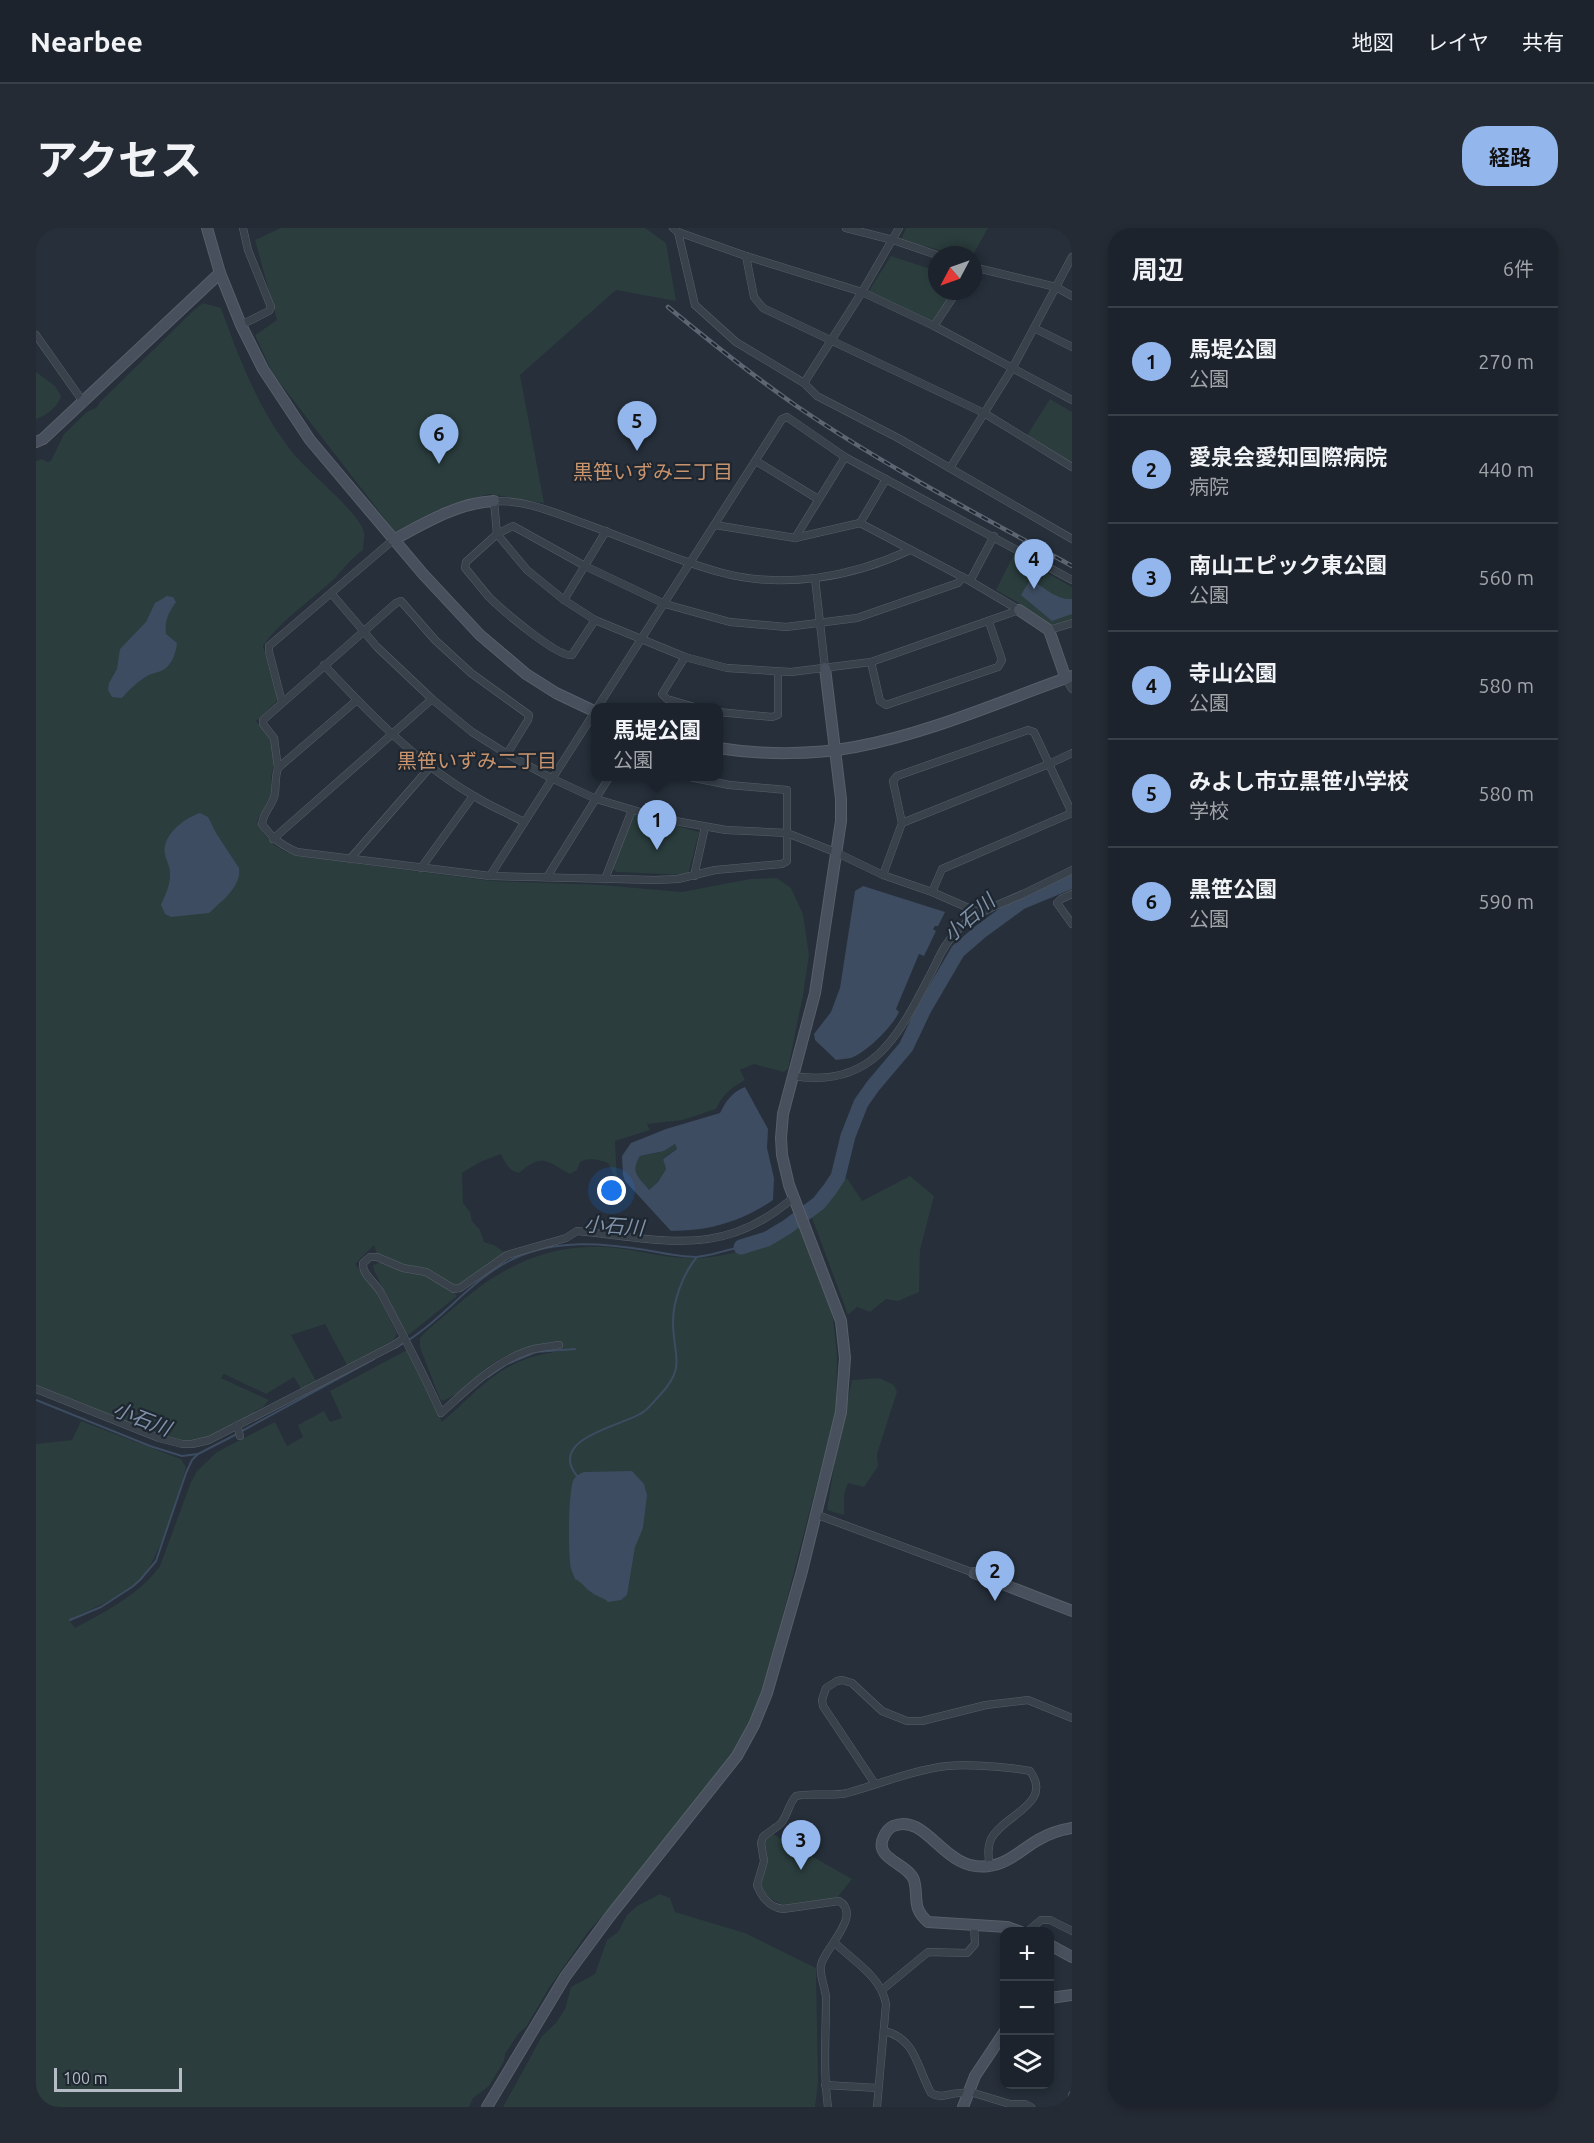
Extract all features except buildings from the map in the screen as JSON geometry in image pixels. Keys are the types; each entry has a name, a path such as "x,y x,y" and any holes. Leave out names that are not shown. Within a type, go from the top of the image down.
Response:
{"street":[{"path":"207,228 220,273 241,325 263,369 310,440 393,540 466,622 526,674 556,693 591,708"},
{"path":"241,325 269,311 271,307 248,250 243,228"},
{"path":"846,228 928,252"},
{"path":"804,383 862,292 898,228"},
{"path":"676,230 746,256 862,292 934,326 1072,400"},
{"path":"676,230 695,305 736,342 804,383 817,396 898,438 1072,539"},
{"path":"746,256 754,297 763,308 984,413 1072,467"},
{"path":"950,468 1013,367 1072,257"},
{"path":"982,269 1056,287 1072,296"},
{"path":"36,442 43,439 84,403 220,273"},
{"path":"934,326 951,300"},
{"path":"1034,328 1072,347"},
{"path":"36,335 84,403"},
{"path":"601,703 782,418 787,417 845,457 1072,580"},
{"path":"795,538 845,457"},
{"path":"756,460 818,500"},
{"path":"860,523 886,479"},
{"path":"494,501 496,534 527,570 564,600 595,620 685,657 727,668 778,672 825,669 871,662 1019,610"},
{"path":"282,702 269,652 270,646 393,540 457,508 494,501 525,503 719,572 746,578 784,581 852,572 910,550"},
{"path":"715,525 795,538 860,523 966,579 1049,630 1072,689"},
{"path":"595,620 572,655 565,655 536,637 490,598 465,568 465,564 496,534 516,526 585,566 665,604 730,622 786,627 865,616 958,583 966,579 994,536"},
{"path":"564,600 606,531"},
{"path":"487,2107 565,1977 610,1916 707,1796 749,1736 767,1693 802,1571 841,1412 845,1358 841,1321 794,1197 782,1155 781,1138 783,1114 815,993 841,820 836,750 815,578"},
{"path":"331,593 377,646 432,699 472,732 551,778 596,799 632,810 705,827 787,833 835,852 883,875 932,892 980,913"},
{"path":"507,754 529,715 471,673 435,640 401,601 363,631 263,720 263,724 274,738 278,768 275,777 275,795 263,815 262,824 282,846 297,852 490,876 655,880 694,876 715,870 785,863 787,861 787,790 707,781"},
{"path":"871,662 880,701 885,705 987,671 998,667 1002,660 989,622"},
{"path":"1049,630 1072,623"},
{"path":"681,703 667,699 662,694 685,657"},
{"path":"324,665 357,700 431,766 473,796 524,822"},
{"path":"723,712 772,717 778,715 778,672"},
{"path":"723,749 760,753 855,747 900,736 1069,678"},
{"path":"273,838 432,699"},
{"path":"278,768 357,700"},
{"path":"490,876 591,718"},
{"path":"883,875 902,823 893,781 897,776 1028,730 1034,732 1072,813 942,869 932,892"},
{"path":"902,823 1072,753"},
{"path":"350,859 431,766"},
{"path":"547,877 607,781"},
{"path":"421,868 473,796"},
{"path":"605,879 632,810"},
{"path":"694,876 705,827"},
{"path":"793,1076 806,1078 837,1076 862,1068 898,1034 945,946 956,932 980,913 1072,870"},
{"path":"1072,894 1057,903 1072,924"},
{"path":"559,1345 529,1350 502,1361 441,1413 416,1356 377,1286 364,1272 363,1263 370,1257 377,1257 403,1268 426,1272 454,1289 460,1288 507,1255 566,1238 577,1231 670,1242 692,1242 717,1238 754,1225 777,1212 794,1197"},
{"path":"36,1389 159,1438 182,1444 203,1443 238,1430 394,1345 406,1341"},
{"path":"815,1514 1072,1611"},
{"path":"875,1784 823,1706 822,1700 826,1689 837,1681 852,1683 882,1711 908,1721 922,1721 986,1705 1028,1700 1072,1718"},
{"path":"828,2107 825,2085 826,1994 821,1966 846,1921 846,1912 841,1902 780,1909 770,1905 762,1896 757,1885 764,1861 762,1837 778,1826 796,1796 827,1796 846,1793 947,1766 1030,1771 1037,1781 1038,1792 992,1836 988,1853 990,1866"},
{"path":"1006,1927 928,1922 919,1914 914,1881 910,1873 889,1859 883,1851 881,1841 886,1831 894,1825 913,1825 923,1830 951,1857 963,1864 976,1867 1003,1863 1039,1840 1055,1832 1072,1828"},
{"path":"1033,1927 1041,1920 1050,1920 1072,1931"},
{"path":"882,1990 928,1952 967,1953 975,1944 974,1925"},
{"path":"834,1942 876,1981 882,1990 886,2004 877,2107"},
{"path":"1054,1947 1072,1957"},
{"path":"1054,1997 1072,1995"},
{"path":"884,2031 891,2032 912,2048 931,2093 939,2096 957,2092 967,2093 1031,2107"},
{"path":"963,2107 975,2076 1002,2035"},
{"path":"825,2085 878,2088"},
{"path":"1070,2107 1072,2095"}],"shaded area":[{"path":"281,228 645,228 666,243 676,301 616,290 520,375 544,503 489,494 445,506 395,532 273,374 255,335 277,320 255,240"},
{"path":"906,228 988,228 978,246 928,247 901,240"},
{"path":"891,256 928,268 928,300 948,300 934,326 865,297"},
{"path":"203,303 221,308 251,384 281,437 300,461 353,514 364,532 363,550 333,580 287,619 263,646 277,698 276,702 256,721 271,740 274,763 271,777 272,793 257,821 268,839 277,847 297,856 492,881 602,885 682,892 750,879 777,878 791,888 803,914 809,955 788,1069 784,1072 754,1064 740,1070 745,1080 728,1092 716,1109 683,1120 647,1124 650,1130 615,1141 617,1181 608,1163 594,1160 580,1162 577,1170 570,1174 545,1161 534,1163 519,1173 510,1168 501,1154 480,1162 462,1173 463,1203 470,1212 472,1221 480,1230 484,1242 494,1245 507,1254 478,1271 461,1285 454,1287 377,1255 374,1245 355,1264 374,1287 397,1334 393,1341 347,1365 325,1324 291,1335 316,1381 301,1389 294,1377 266,1394 224,1374 221,1378 269,1400 263,1407 201,1440 177,1441 36,1387 36,461 42,459 47,462 51,461 64,434 88,411 96,408"},
{"path":"36,372 55,386 61,396 51,410 36,419"},
{"path":"1050,399 1072,412 1072,466 1026,437"},
{"path":"1014,554 1072,587 1072,619 1050,626 996,590"},
{"path":"633,814 699,832 688,875 616,872 613,868"},
{"path":"675,1144 677,1149 663,1158 666,1169 658,1182 649,1190 637,1175 636,1167 640,1156 664,1151"},
{"path":"910,1176 934,1196 920,1250 919,1292 898,1301 886,1299 870,1312 857,1307 848,1315 811,1215 847,1178 862,1201"},
{"path":"798,1224 832,1309 837,1354 836,1409 762,1696 738,1749 622,1894 588,1932 549,1988 526,2027 518,2034 505,2054 504,2061 489,2086 473,2098 469,2107 36,2107 36,1444 72,1440 81,1421 181,1459 186,1467 167,1528 146,1573 122,1593 69,1620 75,1628 110,1609 152,1576 160,1566 191,1482 197,1471 217,1452 275,1422 287,1446 303,1437 298,1425 324,1411 330,1422 342,1418 330,1391 407,1350 413,1358 442,1422 482,1385 508,1367 523,1360 561,1351 560,1341 517,1351 489,1366 453,1396 442,1401 439,1397 420,1347 420,1338 467,1296 503,1272 541,1255 583,1247 606,1247 665,1256 706,1258 754,1246"},
{"path":"382,1262 432,1278 457,1296 406,1337 374,1270 373,1265"},
{"path":"879,1378 894,1385 897,1392 877,1454 878,1466 864,1487 848,1483 844,1495 844,1515 827,1510 852,1380"},
{"path":"773,1834 852,1879 837,1898 783,1905 767,1897 761,1885 767,1858 764,1842 766,1837"},
{"path":"660,1894 670,1898 675,1912 745,1933 816,1968 818,2083 815,2107 503,2107 542,2036 556,2023 565,2009 571,1987 595,1974 607,1940 618,1932 627,1915 637,1906"}],"water":[{"path":"1030,580 1055,595 1072,599 1072,614 1052,621 1021,595"},
{"path":"167,596 173,597 176,602 166,621 166,634 177,643 172,660 165,669 140,681 122,698 112,697 108,690 109,683 117,669 120,649 146,622 155,603"},
{"path":"200,813 208,817 239,868 239,875 230,893 209,913 171,917 165,914 161,905 170,877 165,847 170,834 181,823"},
{"path":"863,886 945,912 938,926 933,929 936,931 924,956 919,954 896,1009 899,1012 891,1025 857,1055 836,1060 815,1040 814,1034 831,1012 840,988 855,891"},
{"path":"745,1087 768,1129 767,1148 774,1178 773,1200 749,1214 724,1224 685,1231 671,1231 625,1181 622,1156 631,1143 666,1129 720,1113 730,1097","holes":["675,1144 677,1149 663,1159 666,1169 658,1182 649,1190 636,1171 640,1156 664,1151"]},
{"path":"632,1471 644,1484 647,1495 643,1528 635,1547 627,1595 621,1600 608,1602 593,1594 575,1579 571,1569 569,1525 571,1488 575,1478 584,1472"}],"waterway":[{"name":"小石川","path":"741,1247 767,1239 787,1227 819,1203 830,1189 838,1177 848,1136 861,1103 906,1047 924,1009 958,951 1021,902 1072,881"},
{"name":"小石川","path":"395,1348 426,1327 498,1267 531,1252 563,1245 596,1244 696,1257 741,1247"},
{"path":"577,1476 570,1463 571,1452 578,1443 603,1429 643,1412 660,1395 673,1376 677,1360 673,1322 675,1305 683,1280 696,1258"},
{"path":"488,1377 507,1364 536,1352 575,1349"},
{"name":"小石川","path":"242,1431 374,1359"},
{"name":"小石川","path":"36,1400 150,1446 182,1456 198,1454 237,1434"},
{"path":"70,1620 101,1607 132,1587 156,1561 186,1473 192,1460 198,1454"}],"railway":[{"path":"668,307 762,381 828,427 932,489 1072,566"}],"place":[{"name":"みよし市立黒笹小学校","path":"637,451"},
{"name":"黒笹公園","path":"439,464"},
{"name":"寺山公園","path":"1034,589"},
{"name":"馬堤公園","path":"657,850"},
{"name":"愛泉会愛知国際病院","path":"995,1601"},
{"name":"南山エピック東公園","path":"801,1870"}],"district":[{"name":"黒笹いずみ三丁目","path":"653,472"},
{"name":"黒笹いずみ二丁目","path":"477,761"}]}
